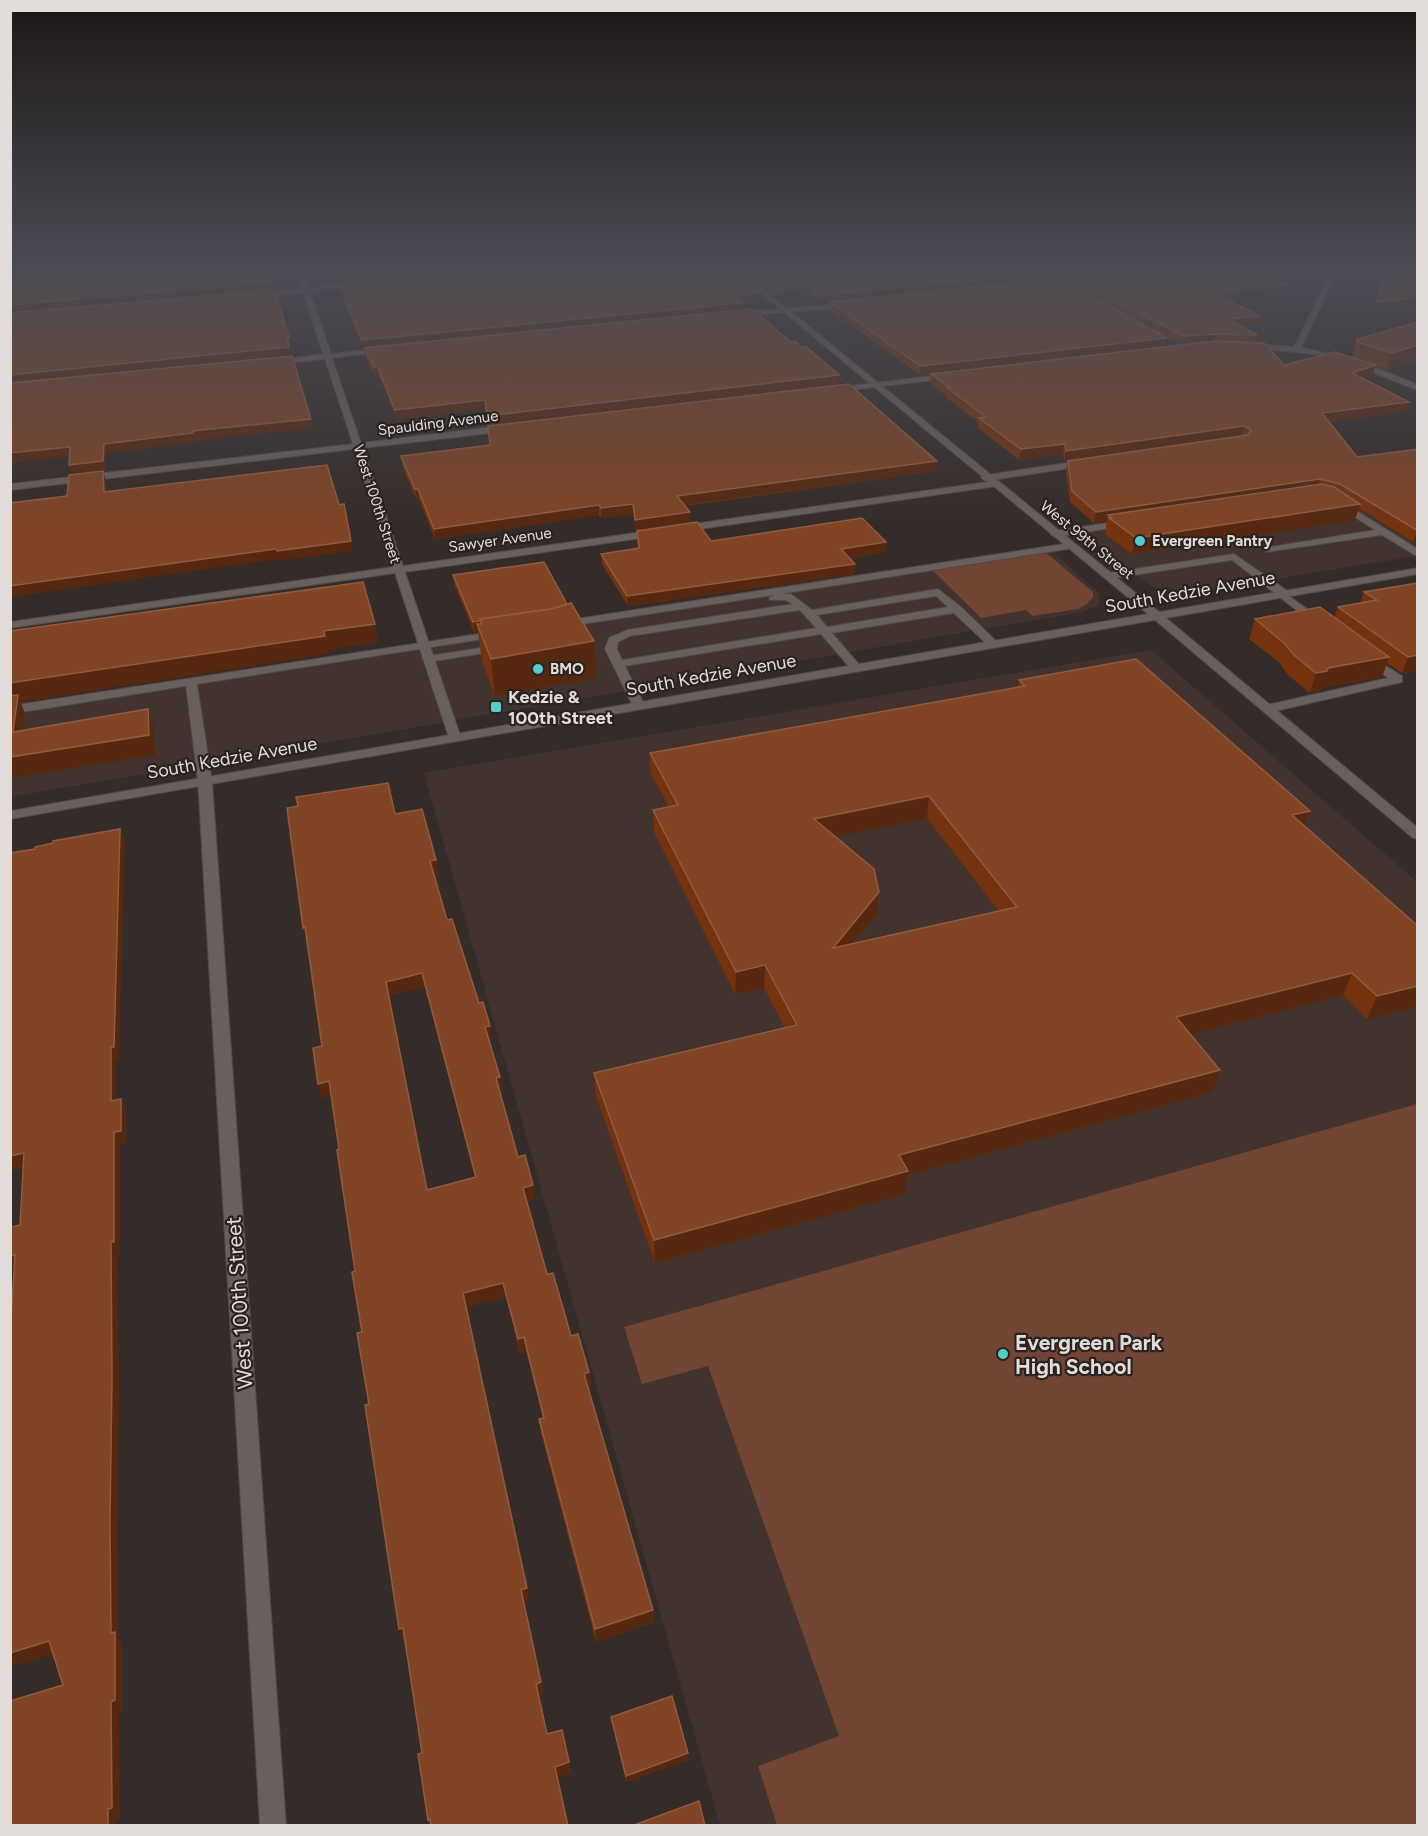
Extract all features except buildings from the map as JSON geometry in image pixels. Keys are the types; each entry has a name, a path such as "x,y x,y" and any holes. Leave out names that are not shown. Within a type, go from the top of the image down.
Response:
{"street":[{"name":"West 100th Street","path":"328,356 455,738"},
{"path":"269,362 331,356"},
{"name":"West 99th Street","path":"839,356 1157,616 1418,835"},
{"path":"1328,356 1369,366 1418,388"},
{"path":"819,391 954,375"},
{"name":"Spaulding Avenue","path":"10,487 523,426"},
{"name":"Sawyer Avenue","path":"10,625 990,481 1093,462"},
{"path":"1326,498 1333,499 1372,522 1374,526 1418,554"},
{"path":"1055,534 1141,521"},
{"path":"1270,550 1383,532"},
{"path":"553,626 1070,546"},
{"path":"1108,576 1234,557 1331,631"},
{"name":"South Kedzie Avenue","path":"10,815 1418,571"},
{"path":"639,706 611,649 613,640 627,633 938,592 994,645"},
{"path":"566,636 599,624 787,596 807,609 856,668"},
{"path":"618,664 957,609"},
{"path":"10,710 506,633"},
{"path":"428,659 509,647"},
{"path":"1267,708 1398,679 1359,652"},
{"name":"West 100th Street","path":"191,682 206,781 273,1826"}],"shaded area":[{"path":"1417,488 1417,556 1190,593 1168,591 1151,586 1081,530"},
{"path":"1055,548 1056,555 1095,589 1100,596 1098,606 1082,612 11,797 11,710"},
{"path":"1045,552 1093,592 1093,597 1086,605 1078,609 1033,616 1026,610 981,618 932,570"},
{"name":"Evergreen Park High School","path":"1151,650 1417,882 1417,1825 720,1825 424,773"},
{"path":"1417,1104 1417,1825 777,1825 758,1766 839,1736 708,1366 642,1384 624,1327"}],"place":[{"name":"Evergreen Pantry","path":"1140,541"},
{"name":"BMO","path":"538,669"},
{"name":"Kedzie & 100th Street","path":"496,707"},
{"name":"Evergreen Park High School","path":"1003,1354"}]}
